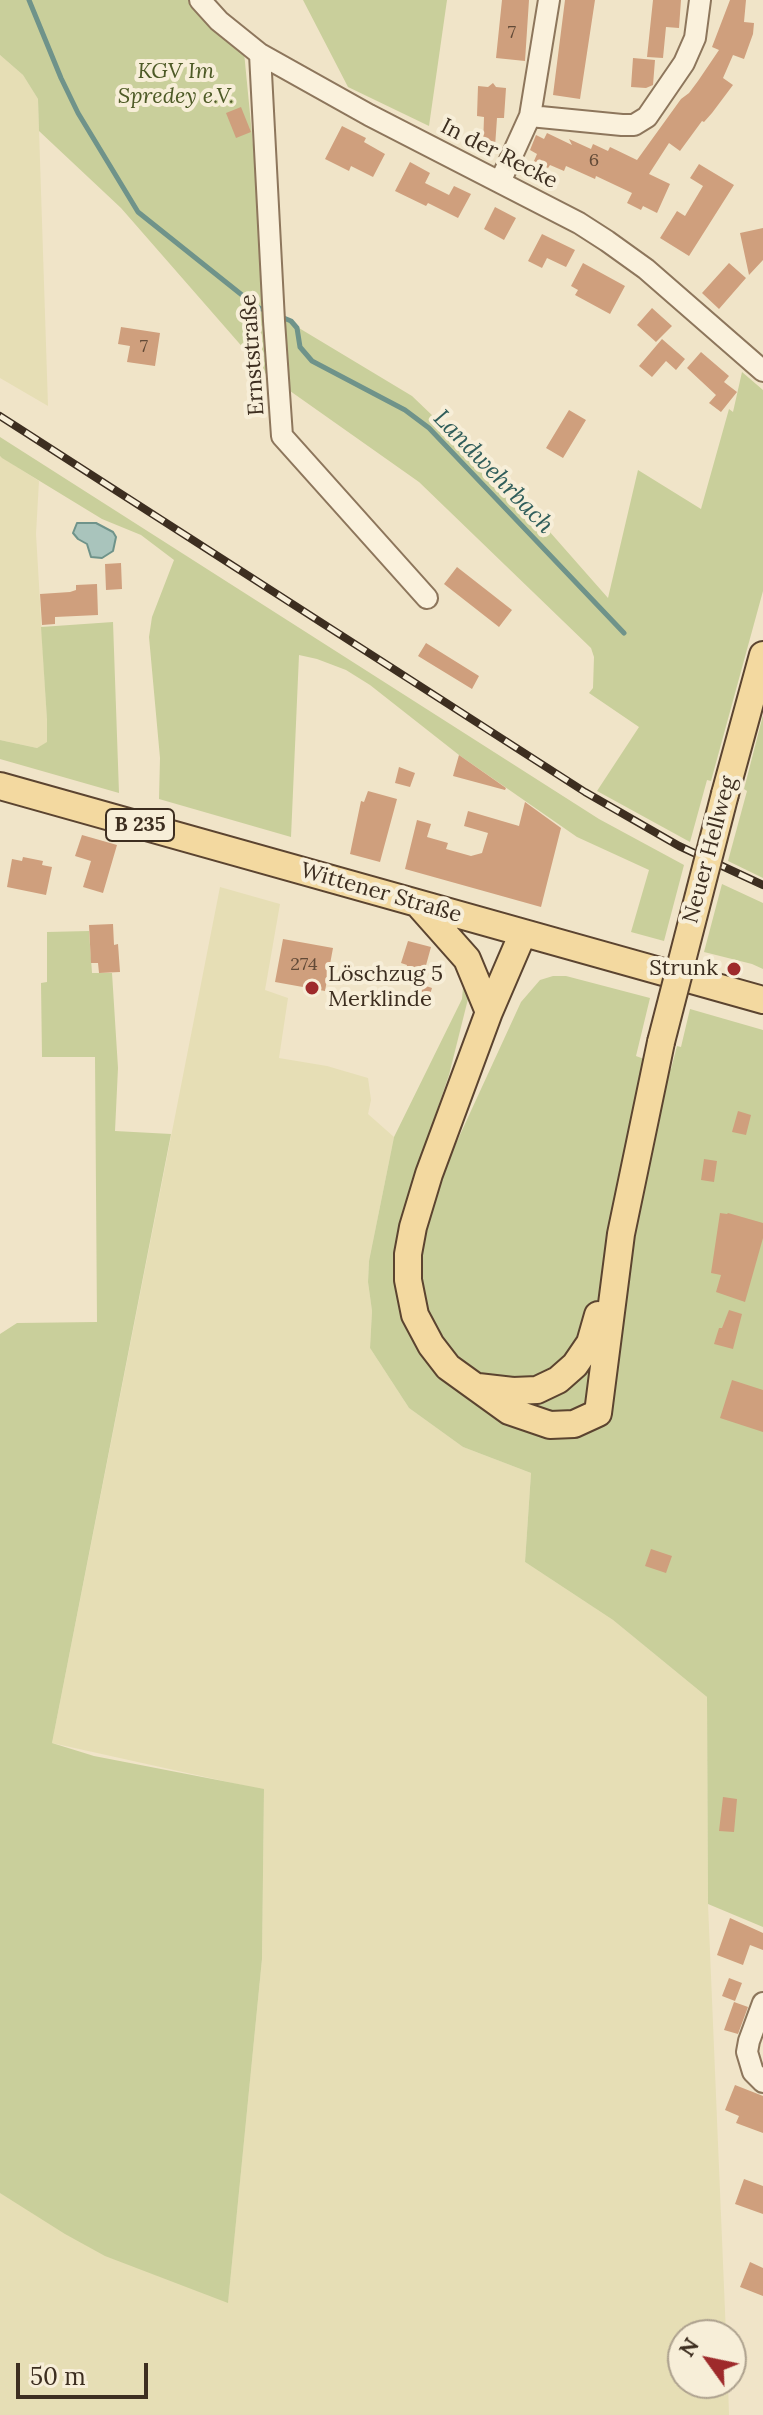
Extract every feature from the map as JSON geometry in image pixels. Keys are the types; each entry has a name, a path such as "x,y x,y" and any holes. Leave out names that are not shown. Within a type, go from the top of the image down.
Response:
{"main road":[{"name":"Neuer Hellweg","path":"475,1387 537,1390 558,1380 575,1365 590,1343 621,1234 661,1042 763,655"},
{"name":"Wittener Straße","path":"0,786 763,1000"},
{"path":"417,903 467,959 489,1012"},
{"name":"Neuer Hellweg","path":"523,933 489,1012 429,1174 413,1227 408,1254 408,1280 415,1315 431,1345 448,1367 509,1411 550,1425 574,1424 598,1413 621,1234"}],"street":[{"name":"In der Recke","path":"200,0 219,21 260,54 369,115 579,223 646,269 763,371"},
{"path":"500,182 530,116 549,0"},
{"path":"530,116 622,125 634,125 647,117 684,63 695,38 700,0"},
{"name":"Ernststraße","path":"260,54 282,436 427,598"},
{"path":"763,2003 747,2052 753,2072 763,2082"}],"shaded area":[{"path":"0,55 23,75 38,99 48,406 0,378"},
{"path":"0,456 39,481 36,534 47,743 37,748 0,740"},
{"path":"220,887 280,904 265,990 288,998 279,1058 327,1066 368,1078 371,1100 368,1114 394,1137 369,1261 372,1311 370,1348 409,1408 463,1447 531,1473 525,1562 613,1620 707,1697 708,1904 725,2319 667,2319 667,2399 728,2399 729,2415 0,2415 0,2190 228,2302 262,1959 264,1790 52,1743"}],"green space":[{"name":"KGV Im Spredey e.V.","path":"0,0 191,0 244,52 269,310 412,396 527,506 608,598 638,470 701,509 729,409 733,412 742,372 763,390 763,591 711,781 707,780 690,842 597,791 639,727 589,693 593,688 594,657 591,648 419,482 266,374 121,208 39,131 38,99 23,75 0,55"},
{"path":"303,0 447,0 429,126 348,87"},
{"path":"0,437 599,819 684,865 664,941 631,932 649,870 577,837 459,755 370,685 346,670 317,659 299,655 291,837 159,799 160,758 149,637 152,617 174,560 141,535 102,519 2,458"},
{"path":"113,622 119,793 0,759 0,740 37,748 47,742 41,627"},
{"path":"763,715 763,878 728,861"},
{"path":"722,884 763,903 763,969 704,952"},
{"path":"89,931 92,973 112,973 118,1068 115,1131 171,1134 52,1743 94,1756 264,1789 262,1959 228,2303 105,2256 0,2193 0,1334 17,1323 97,1322 95,1057 42,1057 41,983 47,982 47,932"},
{"path":"458,973 468,999 449,1075 408,1195 396,1248 424,1241 453,1150 521,1002 540,980 566,976 650,998 636,1056 671,1069 677,1046 681,1047 690,1009 763,1030 763,1927 708,1904 707,1697 613,1620 525,1562 531,1473 463,1447 409,1408 370,1348 372,1311 369,1261 394,1137 462,999 463,987"}],"water":[{"path":"77,523 96,523 113,532 116,537 113,551 102,558 91,557 87,544 73,533"}],"building":[{"path":"502,0 529,0 525,61 496,58"},
{"path":"565,0 595,0 580,99 553,95"},
{"path":"653,0 681,0 679,28 666,27 663,58 647,57"},
{"path":"730,0 746,0 744,22 754,23 753,34 744,59 733,55 723,78 733,85 680,151 669,143 649,174 670,184 657,213 627,203 632,193 596,176 595,179 566,166 564,171 550,165 548,168 534,161 537,154 530,150 536,135 544,139 547,133 572,145 569,139 591,149 593,144 608,151 610,147 637,160 719,50 712,47"},
{"path":"633,58 655,60 653,85 631,87"},
{"path":"493,83 496,87 506,88 504,118 497,118 495,147 483,146 484,117 477,116 478,86 488,87"},
{"path":"241,107 251,132 236,138 226,113"},
{"path":"342,126 366,138 364,142 385,154 373,177 351,166 349,171 325,159"},
{"path":"410,162 430,173 425,183 449,195 454,186 471,194 458,218 395,191"},
{"path":"699,164 734,185 689,256 660,238 677,211 685,216 703,186 690,178"},
{"path":"495,207 516,218 504,240 484,229"},
{"path":"763,228 763,260 749,275 740,233"},
{"path":"542,234 575,250 566,267 547,258 542,268 528,261"},
{"path":"583,263 625,286 610,314 575,295 578,290 571,286"},
{"path":"729,263 746,278 719,309 702,293"},
{"path":"652,308 672,326 656,342 637,325"},
{"path":"121,327 160,333 155,366 127,362 130,346 118,344"},
{"path":"662,339 685,359 676,370 666,361 652,377 639,366"},
{"path":"701,352 729,376 724,382 737,392 721,412 709,403 716,395 687,368"},
{"path":"569,410 586,420 563,458 546,448"},
{"path":"121,563 122,589 106,590 105,564"},
{"path":"457,567 512,610 499,627 444,584"},
{"path":"97,584 98,615 55,617 55,624 42,625 40,594 70,592 76,590 76,585"},
{"path":"426,643 479,676 472,689 418,656"},
{"path":"459,755 506,788 505,790 453,776"},
{"path":"399,767 415,773 410,787 395,783"},
{"path":"368,791 397,799 380,862 350,854 361,801 364,802"},
{"path":"525,802 561,828 541,907 405,869 417,820 431,824 427,837 448,843 446,849 471,856 482,853 488,833 464,826 468,811 519,826"},
{"path":"82,835 117,845 103,893 83,887 91,861 75,856"},
{"path":"23,857 43,861 42,865 52,867 46,895 7,887 12,859 22,861"},
{"path":"113,924 120,972 99,973 98,963 91,963 89,925"},
{"path":"283,939 333,948 325,991 275,982"},
{"path":"408,941 431,947 422,980 405,975 407,965 401,963"},
{"path":"417,983 432,988 427,1004 412,999"},
{"path":"738,1111 751,1115 746,1135 732,1132"},
{"path":"704,1159 717,1161 714,1182 701,1180"},
{"path":"720,1213 763,1223 763,1238 745,1302 716,1292 721,1275 711,1273"},
{"path":"729,1310 742,1314 733,1349 714,1344"},
{"path":"732,1380 763,1390 763,1432 720,1418"},
{"path":"651,1549 672,1556 666,1573 645,1566"},
{"path":"723,1797 737,1799 734,1832 719,1831"},
{"path":"730,1918 763,1933 763,1950 750,1945 743,1965 717,1955"},
{"path":"729,1978 742,1983 735,2001 722,1996"},
{"path":"734,2002 748,2007 738,2034 724,2030"},
{"path":"735,2085 763,2096 763,2133 736,2123 739,2116 725,2110"},
{"path":"744,2179 763,2186 763,2214 735,2204"},
{"path":"750,2262 763,2268 763,2296 740,2287"}],"waterway":[{"name":"Landwehrbach","path":"29,0 78,113 138,212 257,307 269,312"},
{"name":"Landwehrbach","path":"279,316 291,321 297,328 300,347 312,361 405,410 429,428 624,633"}],"railway":[{"path":"0,416 585,792 679,846 763,885"}],"place":[{"name":"Strunk","path":"734,969"},
{"name":"Löschzug 5 Merklinde","path":"312,988"}]}
